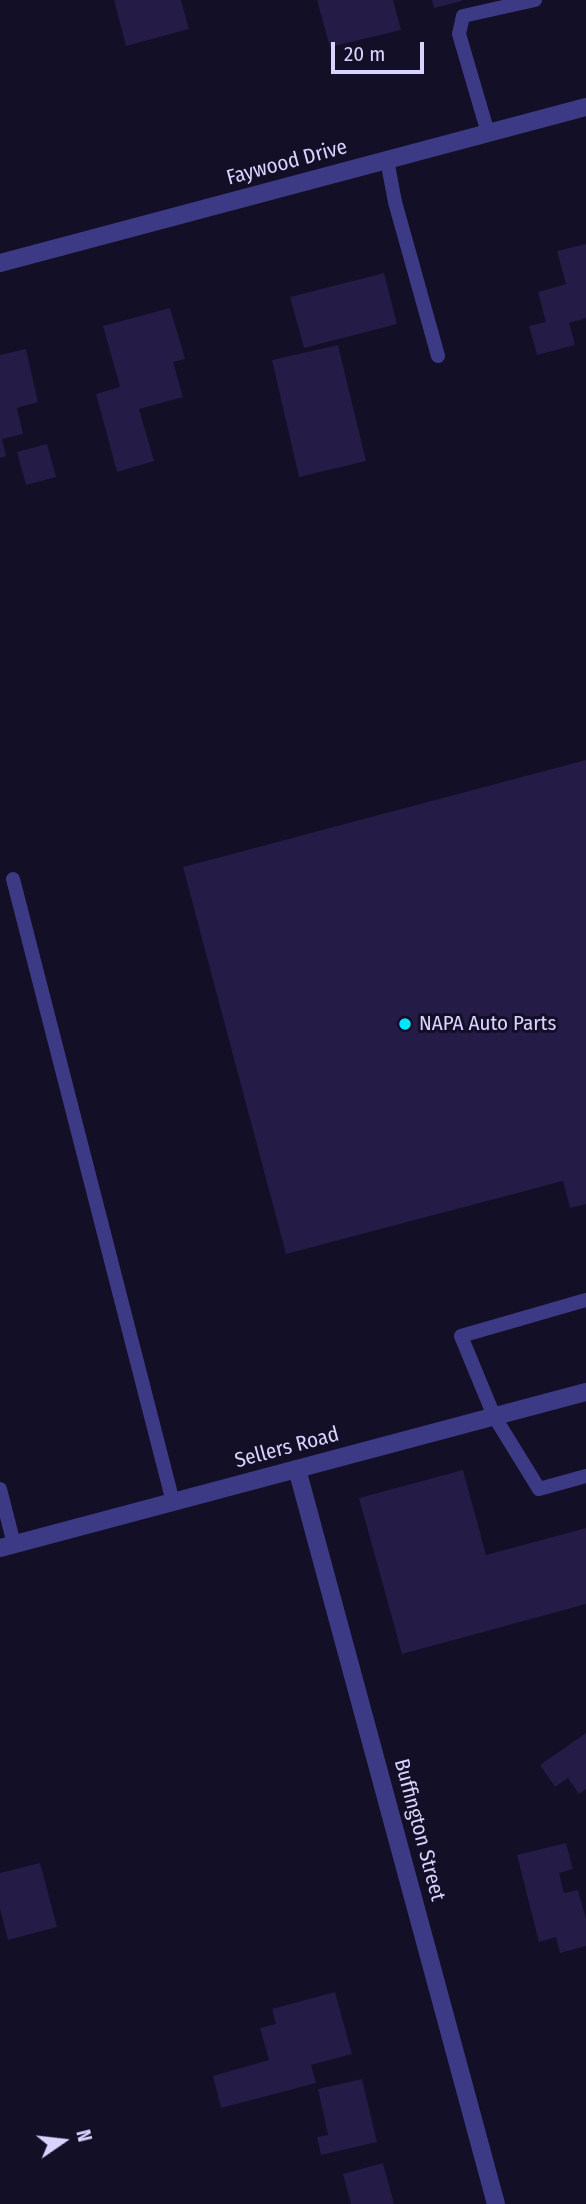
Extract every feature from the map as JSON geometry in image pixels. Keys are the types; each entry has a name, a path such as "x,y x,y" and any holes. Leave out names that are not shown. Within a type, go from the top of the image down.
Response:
{"street":[{"name":"Faywood Drive","path":"0,263 586,107"},
{"name":"Sellers Road","path":"7,1546 586,1392"},
{"name":"Buffington Street","path":"297,1469 496,2204"}],"lane":[{"path":"488,133 459,34 463,16 535,0"},
{"path":"387,160 395,202 438,355"},
{"path":"13,879 173,1502"},
{"path":"586,1300 461,1336 494,1416 539,1489 586,1476"},
{"path":"0,1489 7,1546"}],"building":[{"path":"114,0 181,0 189,29 126,46"},
{"path":"317,0 393,0 401,30 330,47"},
{"path":"432,0 461,0 462,1 434,8"},
{"path":"586,244 586,318 569,323 575,345 537,355 529,326 546,322 538,292 566,284 557,251"},
{"path":"384,273 397,324 304,348 290,297"},
{"path":"170,308 185,359 173,362 183,397 139,409 154,461 117,472 96,394 120,387 103,326"},
{"path":"338,345 366,461 299,477 272,360"},
{"path":"26,349 38,402 17,408 23,434 2,439 6,456 0,458 0,355"},
{"path":"47,444 56,477 26,485 17,452"},
{"name":"NAPA Auto Parts","path":"586,760 586,1204 570,1208 563,1181 286,1254 183,867"},
{"path":"463,1470 486,1555 586,1528 586,1604 402,1654 359,1498"},
{"path":"586,1733 586,1789 579,1794 568,1778 555,1787 540,1765"},
{"path":"566,1843 573,1869 559,1873 564,1893 578,1890 586,1919 586,1946 560,1953 556,1937 539,1942 517,1855"},
{"path":"40,1863 57,1927 8,1940 0,1909 0,1873"},
{"path":"335,1992 352,2054 311,2065 316,2083 221,2108 213,2076 269,2060 260,2028 276,2024 272,2009"},
{"path":"362,2079 377,2142 321,2155 317,2137 328,2135 318,2089"},
{"path":"383,2163 394,2204 351,2204 343,2174"}],"place":[{"name":"NAPA Auto Parts","path":"405,1024"}]}
